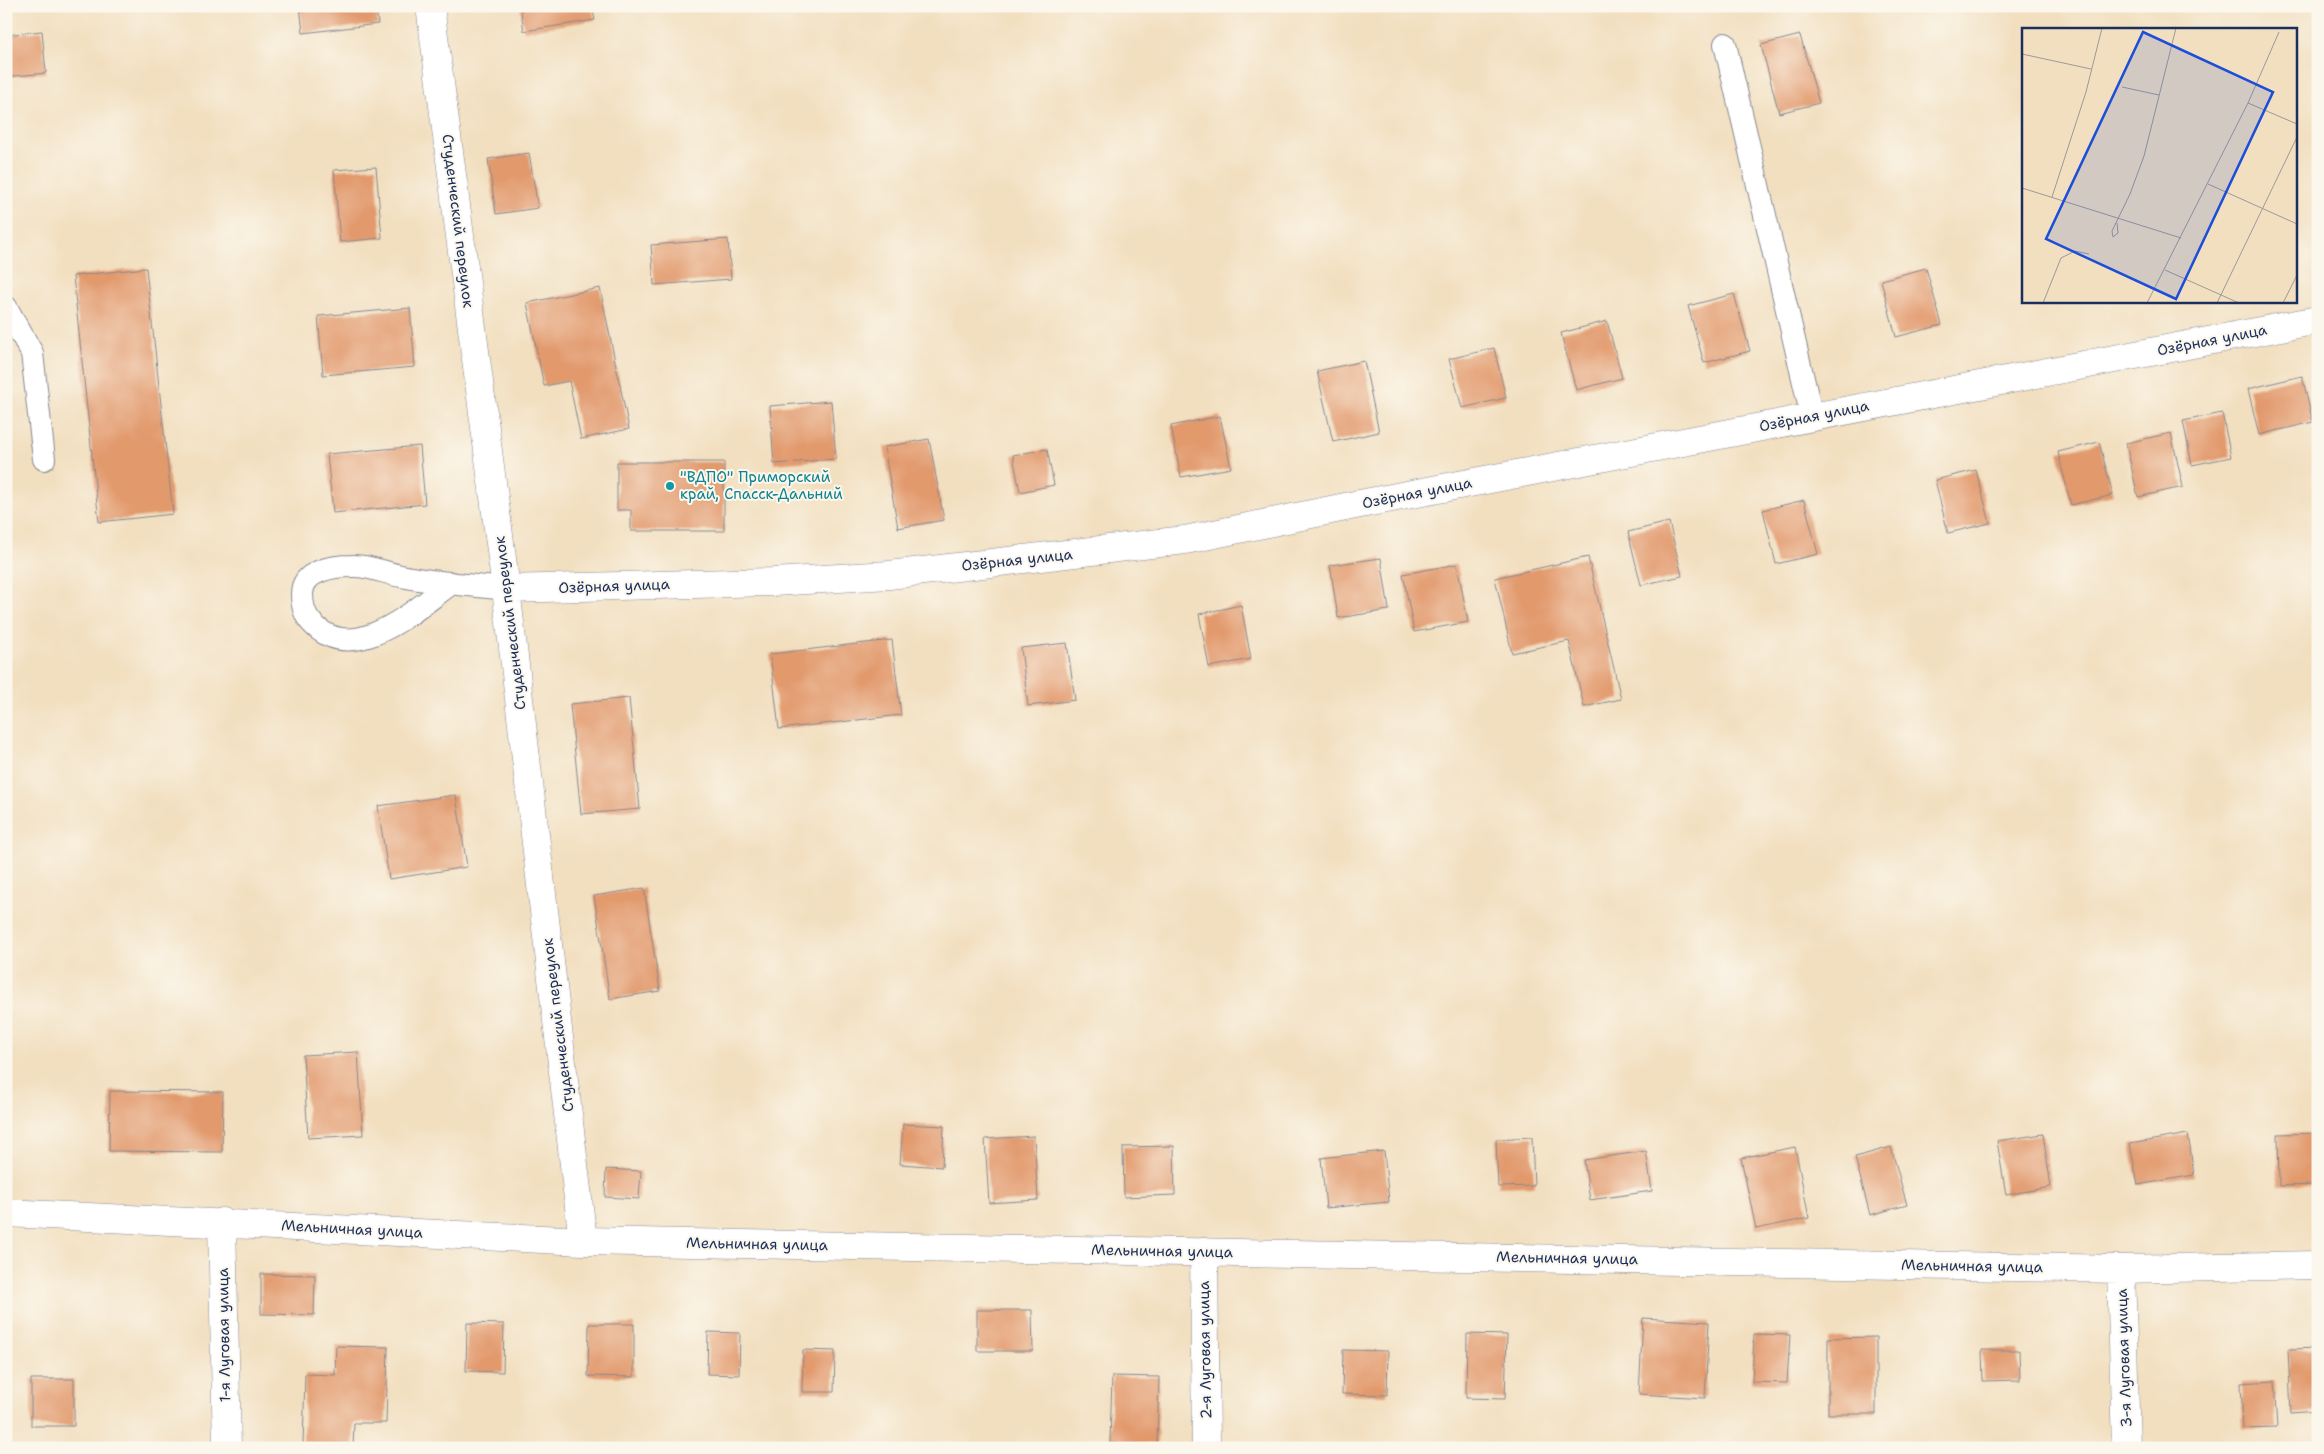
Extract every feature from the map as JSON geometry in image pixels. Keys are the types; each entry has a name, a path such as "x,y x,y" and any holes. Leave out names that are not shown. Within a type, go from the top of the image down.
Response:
{"street":[{"name":"Студенческий переулок","path":"430,6 506,589 583,1241"},
{"name":"Озёрная улица","path":"506,589 773,582 889,574 1176,541 1812,416 2318,320"},
{"name":"Мельничная улица","path":"6,1213 583,1241 2121,1269 2318,1266"},
{"name":"1-я Луговая улица","path":"222,1222 227,1448"},
{"name":"2-я Луговая улица","path":"1204,1252 1206,1448"},
{"name":"3-я Луговая улица","path":"2121,1269 2126,1448"}],"lane":[{"path":"1725,44 1812,416"},
{"path":"6,307 32,354 44,459"},
{"path":"452,583 392,625 360,639 343,640 317,628 307,617 302,602 302,591 305,581 326,569 354,566 402,576 506,589"}],"building":[{"path":"300,6 376,6 378,24 303,33"},
{"path":"520,6 592,6 595,20 524,31"},
{"path":"42,31 46,73 6,77 6,35"},
{"path":"1800,35 1819,103 1779,113 1761,45"},
{"path":"529,153 538,208 496,214 488,159"},
{"path":"376,167 382,238 340,242 334,170"},
{"path":"728,239 731,279 654,285 651,245"},
{"path":"146,268 173,514 99,522 73,276"},
{"path":"1926,268 1942,325 1896,337 1881,280"},
{"path":"600,288 629,429 581,439 569,381 544,386 527,303"},
{"path":"1734,294 1750,351 1704,363 1688,306"},
{"path":"410,308 415,367 323,375 318,316"},
{"path":"1607,321 1622,378 1576,390 1561,333"},
{"path":"1494,348 1506,398 1462,408 1449,359"},
{"path":"1364,361 1379,432 1333,442 1317,371"},
{"path":"2302,376 2313,422 2259,435 2248,389"},
{"path":"831,401 836,459 774,464 770,406"},
{"path":"2222,413 2231,457 2192,465 2183,421"},
{"path":"1220,416 1231,468 1181,477 1171,426"},
{"path":"2171,433 2183,487 2138,497 2126,443"},
{"path":"929,439 944,520 898,528 884,447"},
{"path":"2099,442 2113,495 2071,505 2058,452"},
{"path":"420,446 425,504 333,513 327,454"},
{"path":"1047,449 1054,485 1020,492 1013,455"},
{"name":"\"ВДПО\" Приморский край, Спасск-Дальний","path":"617,462 724,462 724,531 631,531 631,510 617,510"},
{"path":"1976,470 1990,523 1948,533 1935,480"},
{"path":"1804,500 1818,554 1776,564 1763,510"},
{"path":"1669,522 1682,576 1641,585 1628,532"},
{"path":"1588,557 1621,699 1584,707 1569,641 1512,653 1495,578"},
{"path":"1381,558 1389,610 1338,618 1330,565"},
{"path":"1457,564 1468,622 1414,632 1403,574"},
{"path":"1241,605 1251,659 1209,667 1199,614"},
{"path":"892,640 901,715 779,729 770,654"},
{"path":"1067,643 1075,700 1028,706 1021,648"},
{"path":"629,698 640,809 581,814 570,704"},
{"path":"456,795 467,867 389,879 378,806"},
{"path":"644,888 660,991 610,999 594,896"},
{"path":"358,1052 363,1135 308,1138 303,1055"},
{"path":"110,1091 223,1092 222,1152 109,1151"},
{"path":"903,1124 944,1126 942,1167 900,1164"},
{"path":"2318,1133 2318,1185 2279,1186 2278,1134"},
{"path":"2043,1134 2051,1187 2006,1195 1997,1141"},
{"path":"2188,1134 2194,1175 2138,1185 2130,1144"},
{"path":"1034,1136 1038,1200 989,1203 985,1139"},
{"path":"1532,1137 1534,1186 1498,1187 1496,1139"},
{"path":"1174,1146 1175,1195 1124,1197 1123,1147"},
{"path":"1795,1147 1809,1218 1756,1229 1741,1158"},
{"path":"1891,1147 1907,1205 1870,1215 1855,1157"},
{"path":"1384,1151 1389,1202 1326,1208 1321,1158"},
{"path":"1646,1151 1652,1191 1590,1200 1584,1160"},
{"path":"606,1169 641,1171 639,1199 605,1197"},
{"path":"261,1274 315,1275 314,1315 261,1314"},
{"path":"977,1310 1032,1310 1033,1351 977,1351"},
{"path":"1643,1318 1709,1322 1705,1398 1639,1394"},
{"path":"467,1323 504,1324 503,1372 466,1371"},
{"path":"589,1324 634,1324 634,1377 588,1376"},
{"path":"708,1332 740,1333 739,1375 707,1374"},
{"path":"1467,1334 1507,1335 1505,1399 1466,1398"},
{"path":"1754,1334 1790,1335 1787,1383 1752,1382"},
{"path":"1876,1337 1876,1414 1828,1414 1828,1338"},
{"path":"336,1346 388,1347 386,1423 354,1423 353,1446 303,1445 305,1374 335,1375"},
{"path":"2318,1348 2318,1411 2291,1413 2288,1349"},
{"path":"803,1350 835,1351 834,1392 802,1392"},
{"path":"1343,1350 1388,1351 1387,1395 1342,1394"},
{"path":"1982,1350 2019,1350 2020,1380 1983,1381"},
{"path":"1112,1376 1159,1377 1157,1445 1110,1443"},
{"path":"31,1379 74,1379 74,1426 31,1426"},
{"path":"2274,1381 2277,1428 2243,1429 2241,1383"}],"place":[{"name":"\"ВДПО\" Приморский край, Спасск-Дальний","path":"670,486"}]}
